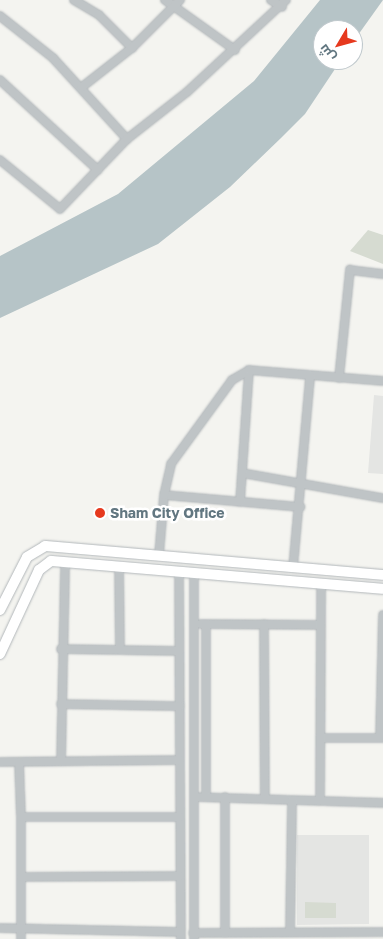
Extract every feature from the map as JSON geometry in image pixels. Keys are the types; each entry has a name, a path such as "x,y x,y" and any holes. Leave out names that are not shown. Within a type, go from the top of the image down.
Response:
{"main road":[{"path":"0,610 27,557 39,548 159,555 383,575"},
{"path":"144,571 145,554"},
{"path":"0,654 41,568 49,562 383,589"}],"street":[{"path":"74,0 99,15 132,48"},
{"path":"165,0 235,50"},
{"path":"82,87 132,48 180,0"},
{"path":"0,160 60,209 127,139 235,50 284,4 271,0"},
{"path":"0,16 82,87 127,139"},
{"path":"0,80 98,170"},
{"path":"339,378 350,270 383,274"},
{"path":"159,555 164,495 180,448 232,380 249,370 383,381"},
{"path":"240,502 249,370"},
{"path":"293,568 300,507 310,376"},
{"path":"242,473 302,481 383,498"},
{"path":"164,495 300,507"},
{"path":"61,761 61,649 65,562"},
{"path":"119,568 120,650"},
{"path":"0,928 94,930 181,936 179,573"},
{"path":"194,574 194,936 224,932 257,936 290,932 306,936 383,932"},
{"path":"320,801 321,584"},
{"path":"321,738 381,738 383,614"},
{"path":"195,624 322,625"},
{"path":"206,624 206,797"},
{"path":"264,624 265,799"},
{"path":"61,649 179,650"},
{"path":"61,704 180,706"},
{"path":"0,762 180,760"},
{"path":"19,762 21,939"},
{"path":"195,796 383,803"},
{"path":"224,932 225,798"},
{"path":"290,932 292,800"},
{"path":"21,818 180,817"},
{"path":"180,843 194,843"},
{"path":"20,877 180,876"},
{"path":"94,930 94,939"}],"shaded area":[{"path":"320,0 383,0 363,28 363,20 313,20 313,70 334,70 305,114 230,187 158,244 0,318 0,256 118,194 254,81"},
{"path":"368,230 383,235 383,264 350,251"},
{"path":"374,395 383,396 383,474 368,473"},
{"path":"297,835 369,835 369,924 297,925"},
{"path":"305,902 336,903 336,918 305,918"}],"place":[{"name":"Sham City Office","path":"100,513"}]}
